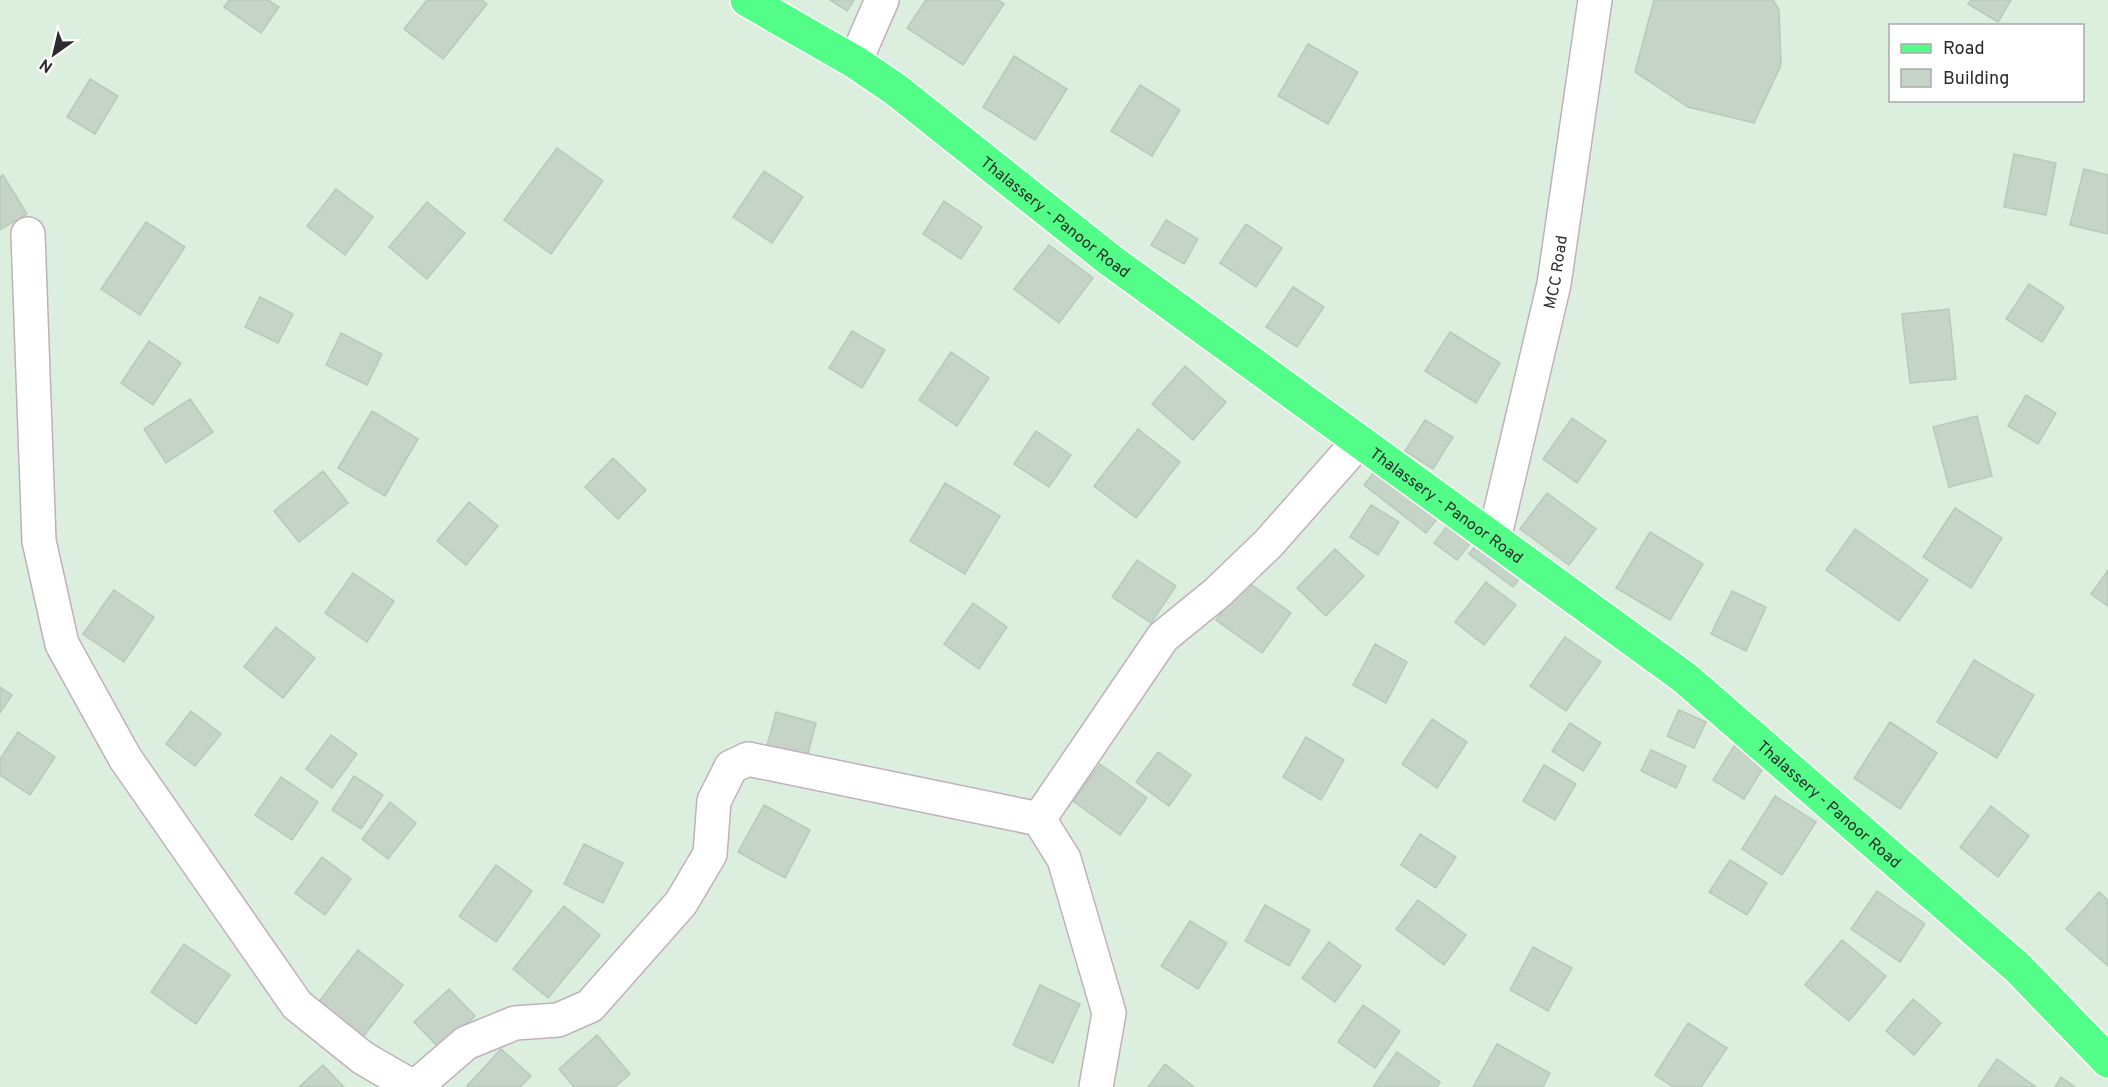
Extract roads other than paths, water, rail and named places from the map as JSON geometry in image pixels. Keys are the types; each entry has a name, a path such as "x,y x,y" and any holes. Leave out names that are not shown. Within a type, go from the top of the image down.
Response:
{"main road":[{"name":"Thalassery - Panoor Road","path":"747,0 855,62 896,89 1110,260 1685,678 2017,968 2108,1061"}],"street":[{"path":"855,62 882,0"},
{"name":"MCC Road","path":"1494,539 1554,284 1595,0"},
{"path":"28,234 39,541 62,644 125,758 297,1005 363,1058 414,1087 466,1043 514,1023 558,1020 590,1006 681,903 710,854 714,801 731,766 748,759 1039,819 1064,860 1109,1013 1096,1087"},
{"path":"1039,819 1163,638 1217,593 1268,544 1359,441"}]}
